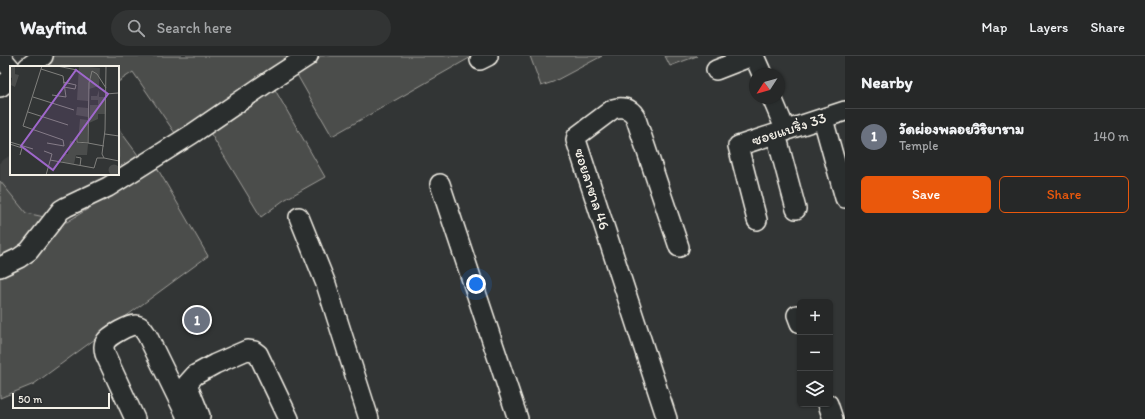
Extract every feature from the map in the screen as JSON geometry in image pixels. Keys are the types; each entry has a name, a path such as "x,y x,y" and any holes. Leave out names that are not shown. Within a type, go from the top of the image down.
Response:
{"street":[{"path":"0,56 10,68"},
{"path":"29,66 43,56"},
{"path":"0,267 19,258 29,251 61,210 108,188 192,134 308,56"},
{"path":"716,70 753,56 759,68"},
{"path":"0,87 10,80"},
{"path":"774,104 781,132 796,209"},
{"name":"ซอยลาซาล 46","path":"667,419 576,140 577,136 613,109 624,107 630,110 635,116 679,247"},
{"name":"ซอยแบริ่ง 33","path":"757,220 738,146 845,111"},
{"path":"823,118 845,198"},
{"path":"440,184 518,419"},
{"path":"299,217 326,284 369,419"},
{"path":"135,419 105,354 104,346 106,340 131,325 142,327 147,335 188,419"},
{"path":"198,419 200,416 187,384 195,375 215,364 247,350 254,351 258,354 289,419"},
{"path":"829,407 833,419"}],"shaded area":[{"path":"52,56 297,56 177,136 133,72 119,81 119,66 37,66"},
{"path":"321,56 473,56 332,136 296,73"},
{"path":"530,56 602,56 553,82 541,86"},
{"path":"665,56 697,56 670,66"},
{"path":"274,88 325,177 284,200 261,217 209,131"},
{"path":"119,129 138,155 119,169"},
{"path":"10,156 10,175 110,175 118,190 67,222 26,214 0,181 0,162"},
{"path":"156,166 208,256 34,384 0,398 0,181 26,213 67,222"}],"place":[{"name":"วัดผ่องพลอยวิริยาราม","path":"197,320"}]}
